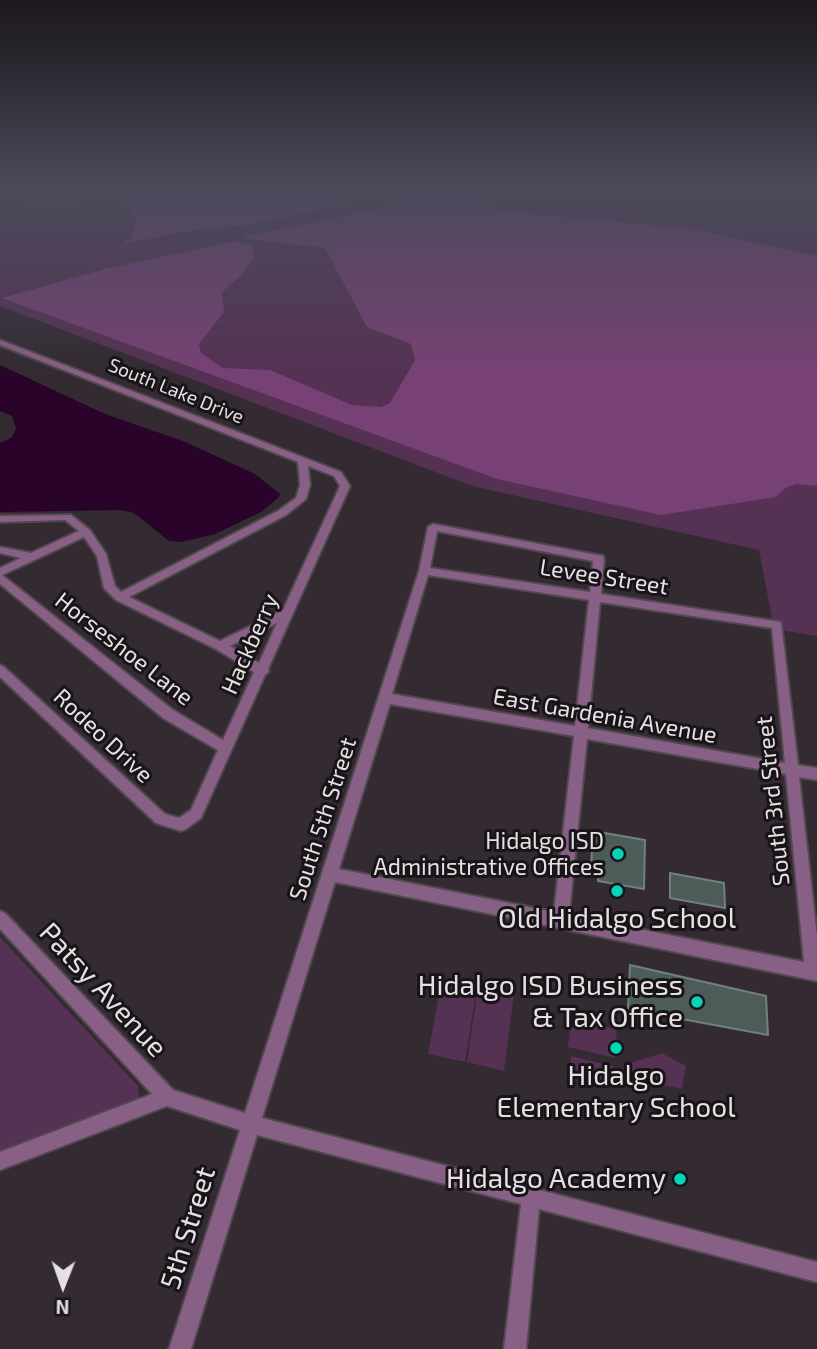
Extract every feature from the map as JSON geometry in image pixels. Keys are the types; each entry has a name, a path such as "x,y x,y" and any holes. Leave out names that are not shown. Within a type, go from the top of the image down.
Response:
{"street":[{"name":"South Lake Drive","path":"0,342 338,474"},
{"path":"120,597 282,513 301,499 305,485 303,461"},
{"name":"Hackberry","path":"181,825 197,814 345,486 338,474"},
{"path":"0,519 24,516 67,517 86,532 102,556 110,589 120,597 220,646 262,671"},
{"name":"South 5th Street","path":"250,1124 425,571 433,527 598,559 596,597"},
{"path":"0,572 86,532"},
{"path":"0,550 33,557"},
{"name":"Levee Street","path":"425,571 777,625"},
{"name":"Horseshoe Lane","path":"0,578 168,714 226,748"},
{"path":"561,922 596,597"},
{"path":"220,646 287,613"},
{"name":"South 3rd Street","path":"777,625 815,973"},
{"name":"Rodeo Drive","path":"0,670 161,819 181,825"},
{"name":"East Gardenia Avenue","path":"386,698 817,774"},
{"path":"329,874 815,973"},
{"name":"Patsy Avenue","path":"0,918 167,1097"},
{"path":"0,1161 167,1097 250,1124 817,1272"},
{"name":"5th Street","path":"180,1349 250,1124"},
{"path":"515,1349 531,1198"}],"shaded area":[{"path":"0,251 817,251 817,636 774,629 759,550 472,486 0,306"},
{"path":"189,251 253,251 254,257 240,276 222,292 224,312 199,344 201,353 223,368 270,370 352,405 381,407 390,403 415,360 411,344 367,327 327,251 793,251 817,256 817,486 796,484 785,488 776,497 661,515 497,479 2,298 105,269"},
{"path":"0,365 105,414 183,441 255,474 280,494 261,512 215,534 181,542 169,541 134,513 121,510 0,512 0,443 12,437 16,429 12,416 0,411"},
{"path":"0,937 138,1086 139,1097 135,1103 0,1151"},
{"path":"442,979 477,986 465,1062 428,1054"},
{"path":"478,987 514,994 504,1071 467,1062"},
{"path":"571,1019 617,1029 615,1058 568,1047"},
{"path":"662,1053 686,1066 682,1089 630,1075 630,1063"},
{"path":"571,1056 613,1066 611,1083 571,1072"}],"building":[{"name":"Hidalgo ISD Administrative Offices","path":"593,831 645,840 644,889 598,881 599,868 591,867"},
{"name":"Hidalgo ISD Administrative Offices","path":"670,873 724,883 725,908 670,898"},
{"name":"Hidalgo ISD Business & Tax Office","path":"630,965 766,996 768,1035 628,1009"}],"place":[{"name":"Hidalgo ISD Administrative Offices","path":"618,854"},
{"name":"Old Hidalgo School","path":"617,891"},
{"name":"Hidalgo ISD Business & Tax Office","path":"697,1002"},
{"name":"Hidalgo Elementary School","path":"616,1048"},
{"name":"Hidalgo Academy","path":"680,1179"}]}
